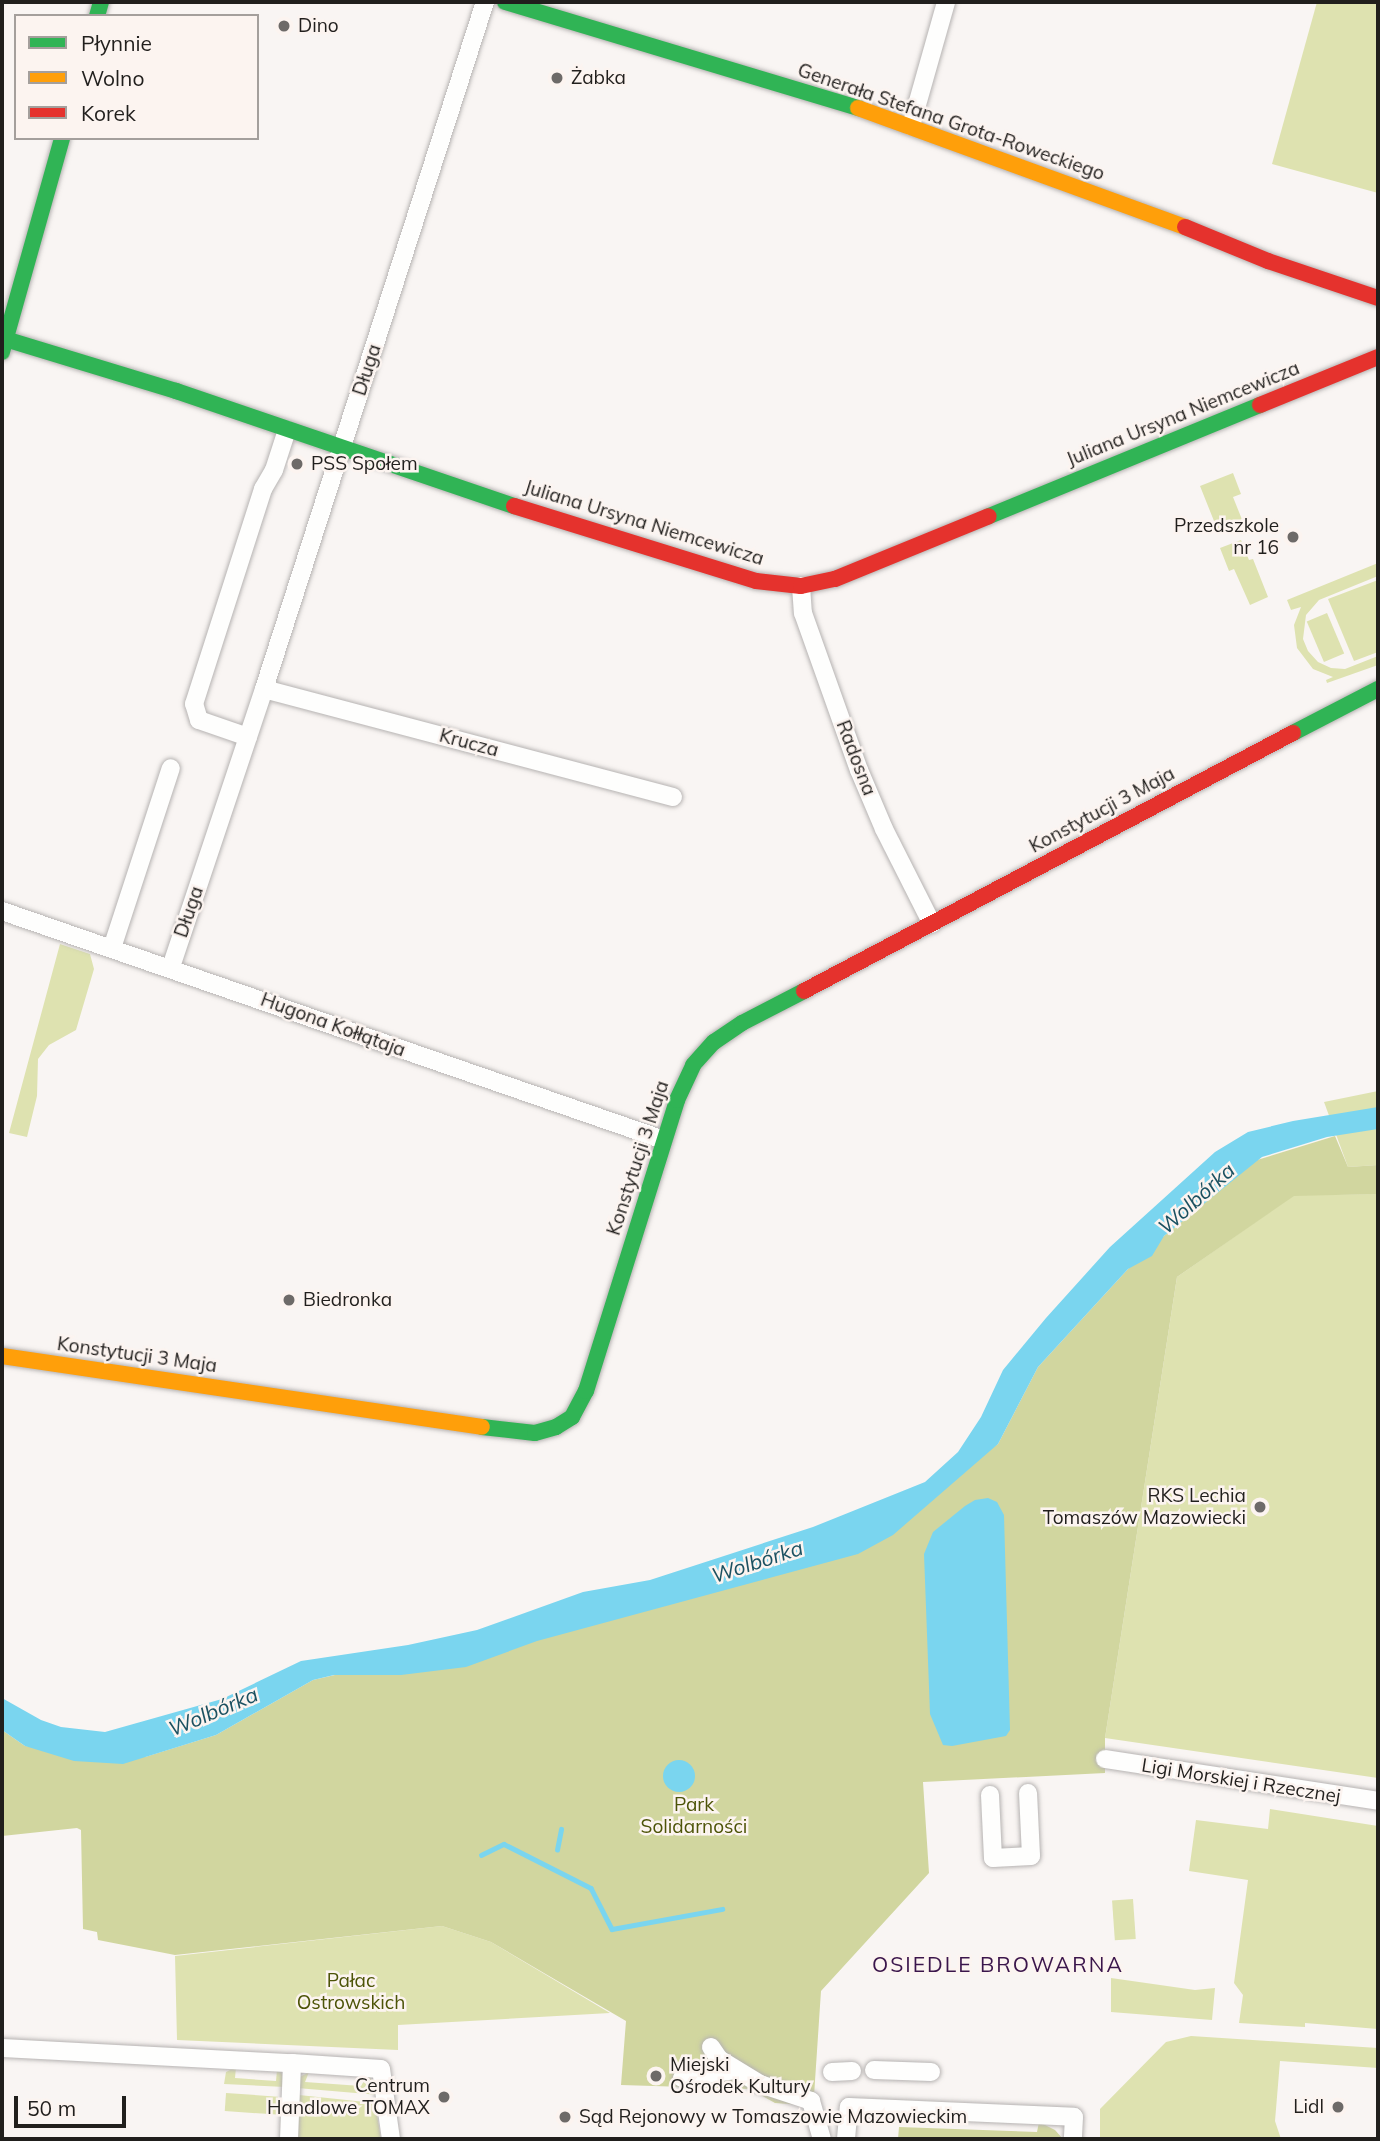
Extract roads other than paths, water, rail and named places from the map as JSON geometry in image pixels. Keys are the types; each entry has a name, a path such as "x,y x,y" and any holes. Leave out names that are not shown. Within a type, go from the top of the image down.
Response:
{"street":[{"name":"Długa","path":"171,967 264,689 485,2"},
{"name":"Generała Stefana Grota-Roweckiego","path":"505,2 911,126 1180,225 1268,261 1378,298"},
{"path":"911,126 946,2"},
{"path":"4,345 61,140"},
{"name":"Juliana Ursyna Niemcewicza","path":"4,345 176,391 341,449 756,581 800,586 835,579 1378,357"},
{"path":"248,737 198,720 194,704 263,489 274,470 287,430"},
{"name":"Radosna","path":"800,586 803,612 859,770 932,924"},
{"name":"Krucza","path":"264,689 673,797"},
{"name":"Konstytucji 3 Maja","path":"2,1356 510,1431 535,1433 556,1427 572,1417 586,1391 684,1081 693,1065 714,1042 742,1023 1378,689"},
{"path":"112,947 172,768"},
{"name":"Hugona Kołłątaja","path":"2,911 171,967 664,1140"},
{"name":"Ligi Morskiej i Rzecznej","path":"1105,1759 1378,1801"},
{"path":"990,1795 993,1858 1031,1856 1028,1793"},
{"path":"2,2048 380,2068 391,2139"},
{"path":"711,2048 719,2059 760,2084 811,2101 822,2139"},
{"path":"289,2139 292,2063"},
{"path":"682,2078 734,2070"},
{"path":"874,2070 931,2072"},
{"path":"832,2072 852,2071"},
{"path":"846,2139 849,2107 1074,2117 1073,2139"}],"water":[{"name":"Wolbórka","path":"1378,1107 1378,1129 1327,1137 1262,1157 1164,1236 1152,1256 1128,1269 1038,1367 998,1444 893,1535 858,1554 537,1641 466,1667 401,1675 334,1675 313,1680 216,1735 123,1764 74,1761 25,1746 2,1730 2,1698 41,1720 61,1727 105,1732 222,1699 301,1661 408,1645 477,1630 583,1592 650,1580 813,1527 925,1482 958,1452 981,1417 1003,1370 1046,1318 1110,1247 1215,1152 1248,1132 1293,1121"},
{"path":"988,1498 997,1502 1004,1515 1010,1730 1006,1736 952,1746 943,1745 930,1714 924,1554 933,1532 965,1506 975,1500"},
{"path":"679,1760 690,1765 695,1776 690,1787 679,1792 668,1787 663,1776 668,1765"}],"waterway":[{"path":"557,1850 561,1829"},
{"path":"481,1855 504,1844 591,1888 612,1929 722,1909"}],"place":[{"name":"Dino","path":"284,26"},
{"name":"Żabka","path":"557,78"},
{"name":"PSS Społem","path":"297,464"},
{"name":"Przedszkole nr 16","path":"1293,537"},
{"name":"Biedronka","path":"289,1300"},
{"name":"RKS Lechia Tomaszów Mazowiecki","path":"1260,1507"},
{"name":"Miejski Ośrodek Kultury","path":"656,2076"},
{"name":"Centrum Handlowe TOMAX","path":"444,2097"},
{"name":"Lidl","path":"1338,2107"},
{"name":"Sąd Rejonowy w Tomaszowie Mazowieckim","path":"565,2117"}],"district":[{"name":"OSIEDLE BROWARNA","path":"998,1964"}],"park label":[{"name":"Park Solidarności","path":"694,1816"},
{"name":"Pałac Ostrowskich","path":"351,1992"}]}
